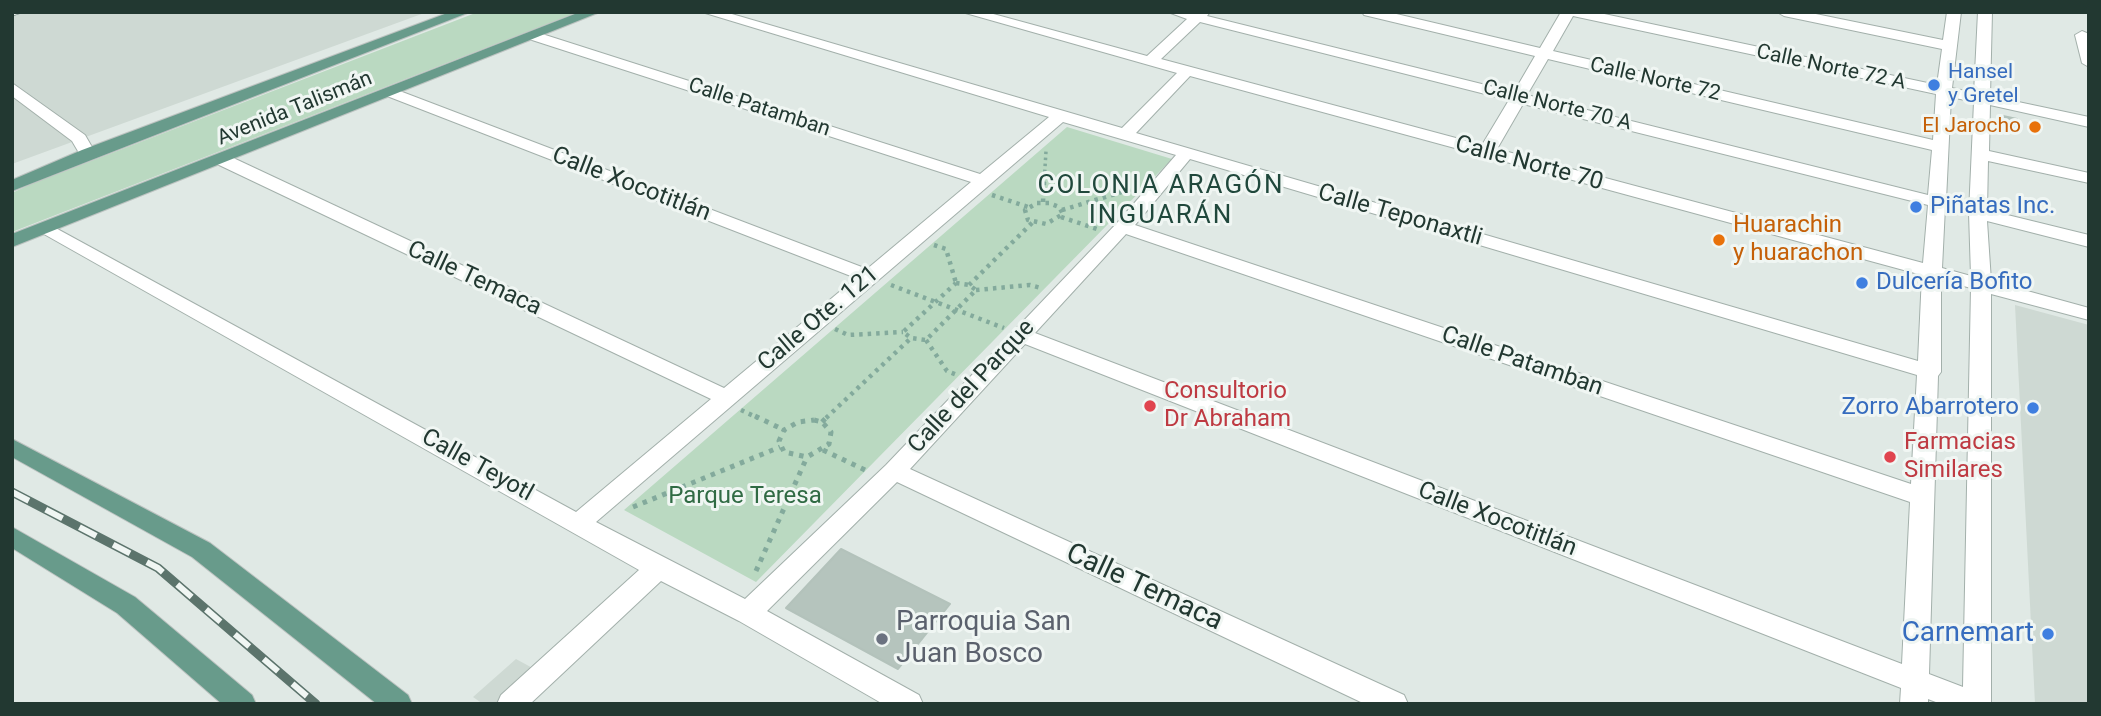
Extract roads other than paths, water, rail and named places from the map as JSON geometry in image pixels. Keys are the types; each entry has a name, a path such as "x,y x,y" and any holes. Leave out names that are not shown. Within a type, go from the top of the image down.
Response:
{"main road":[{"name":"Avenida Talismán","path":"12,186 88,154 463,12"},
{"name":"Avenida Talismán","path":"12,241 593,12"},
{"path":"12,447 201,550 398,704"},
{"path":"12,536 126,605 242,704"}],"street":[{"name":"Calle Teponaxtli","path":"709,12 1930,372"},
{"name":"Calle Norte 70","path":"969,12 2089,314"},
{"name":"Calle Norte 70 A","path":"1175,12 1200,15 1939,203"},
{"name":"Calle Norte 72","path":"1369,12 1942,147"},
{"path":"1486,153 1568,12"},
{"name":"Calle Norte 72 A","path":"1574,12 2089,122"},
{"path":"1784,12 1950,46"},
{"path":"1915,693 1932,272 1939,203 1944,92 1954,12"},
{"path":"1976,704 1981,284 1978,214 1985,12"},
{"path":"1149,62 1200,15"},
{"path":"2082,35 2089,63"},
{"name":"Calle Patamban","path":"534,36 984,187"},
{"path":"1125,135 1186,72"},
{"path":"12,88 79,138 88,154"},
{"name":"Calle Xocotitlán","path":"392,93 870,277"},
{"name":"Calle Ote. 121","path":"579,523 730,402 870,277 984,187 1060,116"},
{"name":"Calle del Parque","path":"748,613 894,471 1114,229 1186,154"},
{"path":"1981,154 2089,178"},
{"name":"Calle Temaca","path":"223,160 730,402"},
{"path":"1978,214 2089,241"},
{"name":"Calle Teyotl","path":"44,229 659,568 748,613 909,704"},
{"name":"Calle Patamban","path":"1114,229 1922,497"},
{"name":"Calle Xocotitlán","path":"1020,335 1915,693 1976,704"},
{"name":"Calle Temaca","path":"894,471 1394,704"},
{"path":"511,704 659,568"}],"railway":[{"path":"12,14 18,12"},
{"path":"12,492 158,568 316,704"}],"place":[{"name":"Hansel y Gretel","path":"1934,85"},
{"name":"El Jarocho","path":"2035,127"},
{"name":"Piñatas Inc.","path":"1916,207"},
{"name":"Huarachin y huarachon","path":"1719,240"},
{"name":"Dulcería Bofito","path":"1862,283"},
{"name":"Consultorio Dr Abraham","path":"1150,406"},
{"name":"Zorro Abarrotero","path":"2033,408"},
{"name":"Farmacias Similares","path":"1890,457"},
{"name":"Carnemart","path":"2048,634"},
{"name":"Parroquia San Juan Bosco","path":"882,639"}],"district":[{"name":"COLONIA ARAGÓN INGUARÁN","path":"1161,201"}],"park label":[{"name":"Parque Teresa","path":"745,497"}]}
